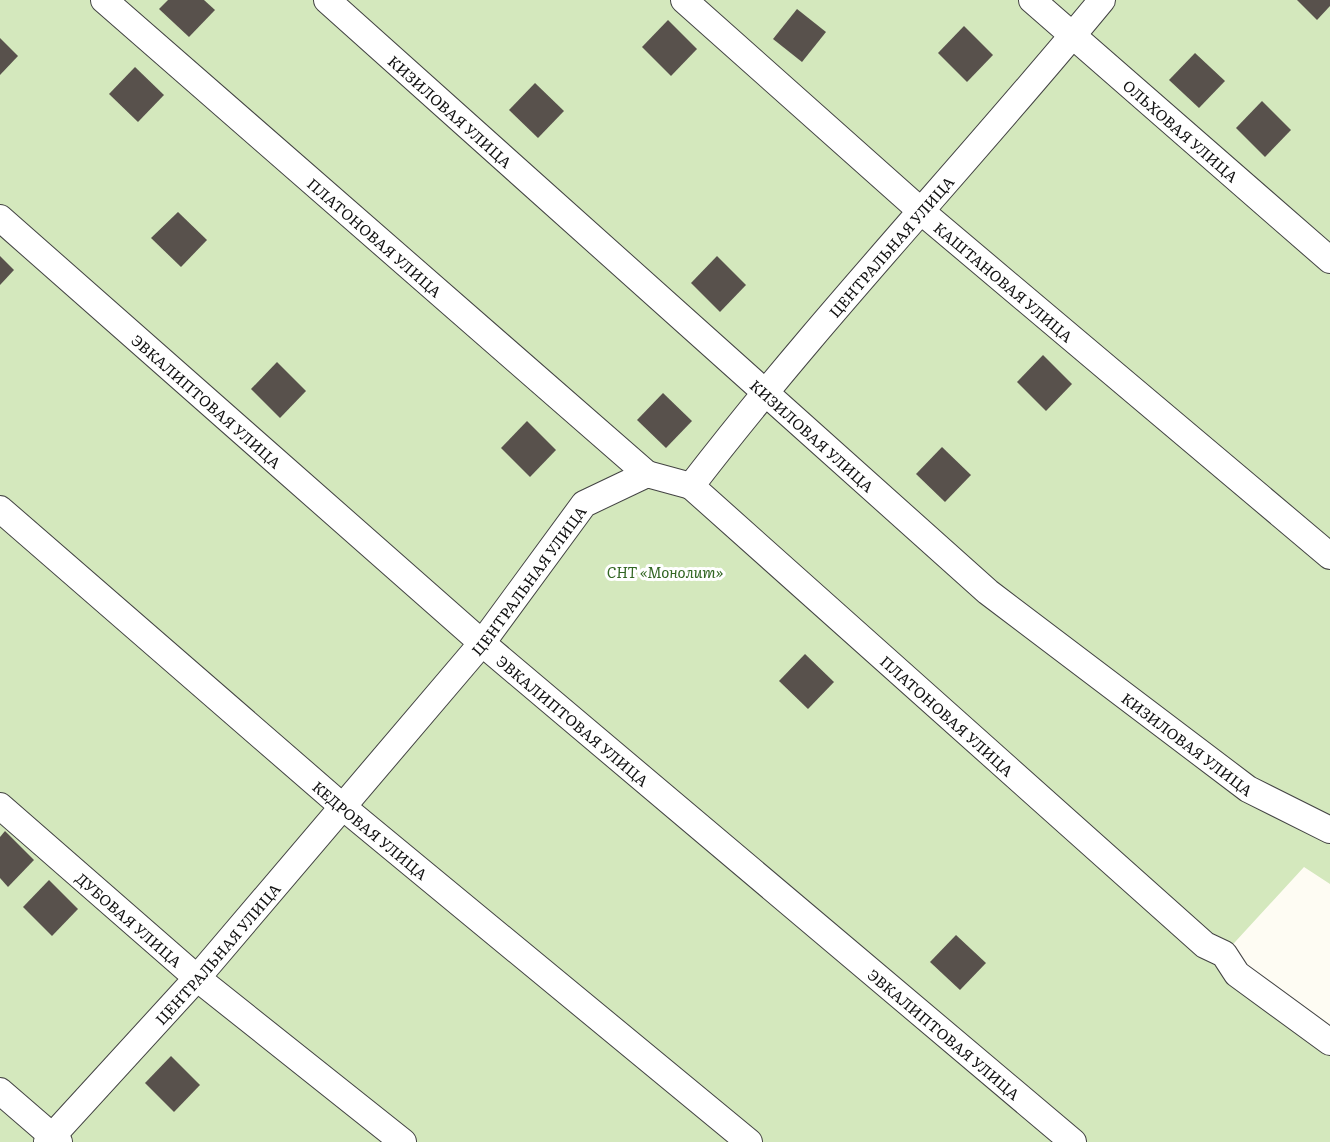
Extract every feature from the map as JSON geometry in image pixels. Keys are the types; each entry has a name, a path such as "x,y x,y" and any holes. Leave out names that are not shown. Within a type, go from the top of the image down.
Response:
{"street":[{"name":"ПЛАТОНОВАЯ УЛИЦА","path":"104,0 647,474"},
{"name":"КИЗИЛОВАЯ УЛИЦА","path":"327,0 988,592 1248,789 1330,830"},
{"name":"КАШТАНОВАЯ УЛИЦА","path":"684,0 922,213 1330,556"},
{"name":"ОЛЬХОВАЯ УЛИЦА","path":"1032,0 1330,260"},
{"name":"ЦЕНТРАЛЬНАЯ УЛИЦА","path":"691,486 765,391 922,213 1102,0"},
{"name":"ЭВКАЛИПТОВАЯ УЛИЦА","path":"0,218 482,644 1073,1142"},
{"path":"647,474 691,486"},
{"name":"ЦЕНТРАЛЬНАЯ УЛИЦА","path":"53,1140 198,978 482,644 584,504 647,474"},
{"name":"ПЛАТОНОВАЯ УЛИЦА","path":"691,486 1205,945 1224,954 1237,974 1330,1042"},
{"name":"КЕДРОВАЯ УЛИЦА","path":"0,509 343,807 749,1142"},
{"name":"ДУБОВАЯ УЛИЦА","path":"0,806 198,978 403,1142"},
{"path":"0,1091 53,1140"}],"green space":[{"name":"СНТ «Монолит»","path":"0,0 1330,0 1330,884 1304,867 1224,954 1330,1042 1330,1142 0,1142"}],"building":[{"path":"168,0 204,0 215,10 189,37 159,9"},
{"path":"1297,0 1330,0 1330,6 1317,20"},
{"path":"797,9 826,32 802,62 773,39"},
{"path":"668,20 697,49 671,76 642,47"},
{"path":"964,26 993,55 967,82 938,53"},
{"path":"0,38 18,56 0,75"},
{"path":"1195,53 1225,81 1199,108 1169,80"},
{"path":"135,67 164,95 138,122 109,94"},
{"path":"535,83 564,111 538,138 509,110"},
{"path":"1262,101 1291,130 1265,157 1236,128"},
{"path":"178,212 207,240 181,267 151,238"},
{"path":"0,256 14,270 0,285"},
{"path":"717,256 746,285 720,312 691,283"},
{"path":"1043,355 1072,384 1046,411 1017,382"},
{"path":"277,362 306,391 280,418 251,389"},
{"path":"663,393 692,421 666,448 637,420"},
{"path":"527,421 556,450 530,477 501,448"},
{"path":"942,447 971,475 945,502 916,474"},
{"path":"805,654 834,682 808,709 779,681"},
{"path":"5,831 34,860 8,887 0,878 0,837"},
{"path":"49,880 78,909 52,936 23,907"},
{"path":"956,935 986,963 960,990 930,962"},
{"path":"171,1056 200,1085 174,1112 145,1083"}]}
